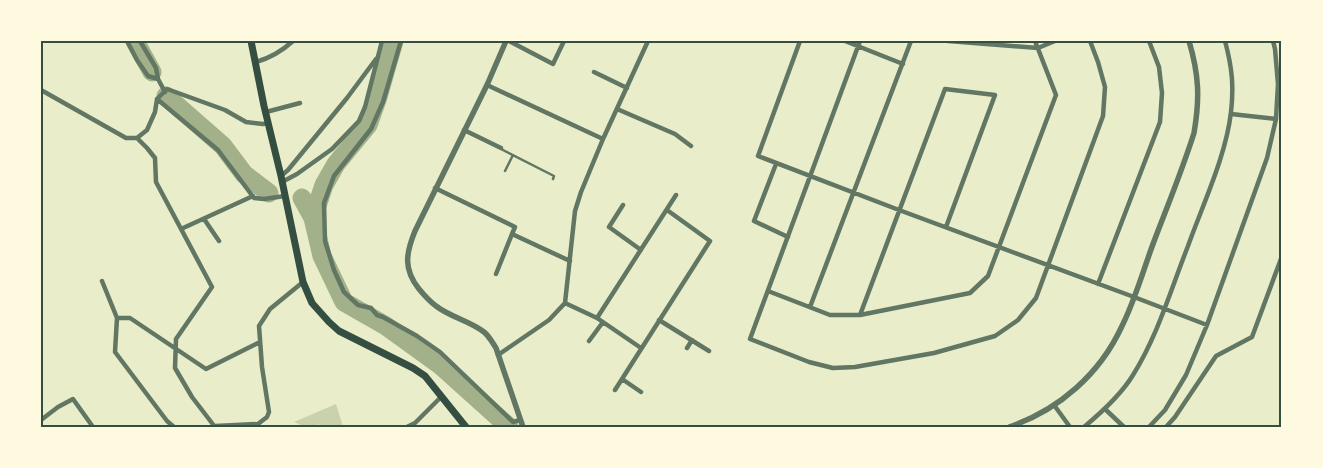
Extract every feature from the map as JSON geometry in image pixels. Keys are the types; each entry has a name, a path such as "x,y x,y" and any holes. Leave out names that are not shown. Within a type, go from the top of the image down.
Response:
{"main road":[{"path":"251,41 282,179 302,282 312,303 339,331 413,368 425,376 466,427"}],"street":[{"path":"127,41 148,76 158,78"},
{"path":"140,41 156,68 164,92"},
{"path":"256,62 265,60 284,49 293,41"},
{"path":"282,179 297,174 332,150 359,121 365,107 382,41"},
{"path":"402,41 383,102 371,129 334,176 324,203 325,241 334,270 344,292 358,305 371,308 377,315 417,336 440,352 513,422 522,424"},
{"path":"522,424 493,343 484,332 437,307 427,298 411,277 407,263 410,244 435,188 508,41 553,64 564,41"},
{"path":"498,355 549,320 565,303 575,211 581,192 648,41"},
{"path":"800,41 758,156 1207,325"},
{"path":"845,41 859,44 903,64"},
{"path":"810,307 912,41"},
{"path":"948,41 1038,48 1055,41"},
{"path":"768,291 830,315 860,314 970,293 988,276 1056,94 1035,41"},
{"path":"859,44 750,339 809,362 833,368 855,368 934,353 995,336 1018,320 1036,298 1103,116 1104,87 1098,62 1090,41"},
{"path":"1098,284 1160,122 1162,93 1159,67 1149,41"},
{"path":"1009,427 1030,419 1054,405 1082,383 1098,365 1123,325 1194,133 1198,111 1198,95 1196,67 1189,41"},
{"path":"1084,427 1105,409 1133,376 1151,342 1223,152 1231,114 1233,82 1225,41"},
{"path":"1150,427 1165,410 1186,376 1207,325 1267,158 1276,119 1278,84 1273,41"},
{"path":"282,179 378,57"},
{"path":"594,72 627,88"},
{"path":"486,84 603,140"},
{"path":"41,90 126,138 137,138 147,130 155,112 157,99 167,89 225,110 246,122 269,123"},
{"path":"860,314 945,89 995,95 946,227"},
{"path":"157,99 218,150 254,198 264,199 285,196"},
{"path":"266,112 300,103"},
{"path":"618,108 674,134 691,146"},
{"path":"1231,114 1276,119"},
{"path":"464,130 500,148"},
{"path":"137,138 155,158 156,182 212,287 176,339 175,368 192,397 215,426 258,424 267,417 269,412 262,367 259,326 270,309 302,282"},
{"path":"776,164 754,221 788,237"},
{"path":"435,188 515,227 496,274"},
{"path":"597,318 676,195"},
{"path":"181,229 253,196"},
{"path":"623,205 609,227 641,250"},
{"path":"615,390 710,241 667,210"},
{"path":"204,219 219,241"},
{"path":"512,234 570,261"},
{"path":"1166,427 1176,417 1216,356 1252,337 1282,256"},
{"path":"102,281 117,318 115,352 167,421 174,427"},
{"path":"565,303 597,318 641,348"},
{"path":"117,318 130,318 206,369 260,342"},
{"path":"659,320 708,351"},
{"path":"589,341 603,322"},
{"path":"686,348 692,340"},
{"path":"622,379 641,392"},
{"path":"407,427 415,423 442,397"},
{"path":"41,420 58,407 73,399 93,427"},
{"path":"1054,405 1070,427"},
{"path":"1105,409 1124,427"}],"lane":[{"path":"500,148 554,176 553,179"},
{"path":"505,171 513,156"}],"green space":[{"path":"336,404 343,427 320,427 319,424 306,426 294,422"}],"waterway":[{"path":"135,41 152,72"},
{"path":"394,41 368,125 336,164 324,185 313,218 322,256 344,302 386,326 440,365 509,427"},
{"path":"166,96 223,146 244,174 269,193"},
{"path":"302,198 313,218"}]}
